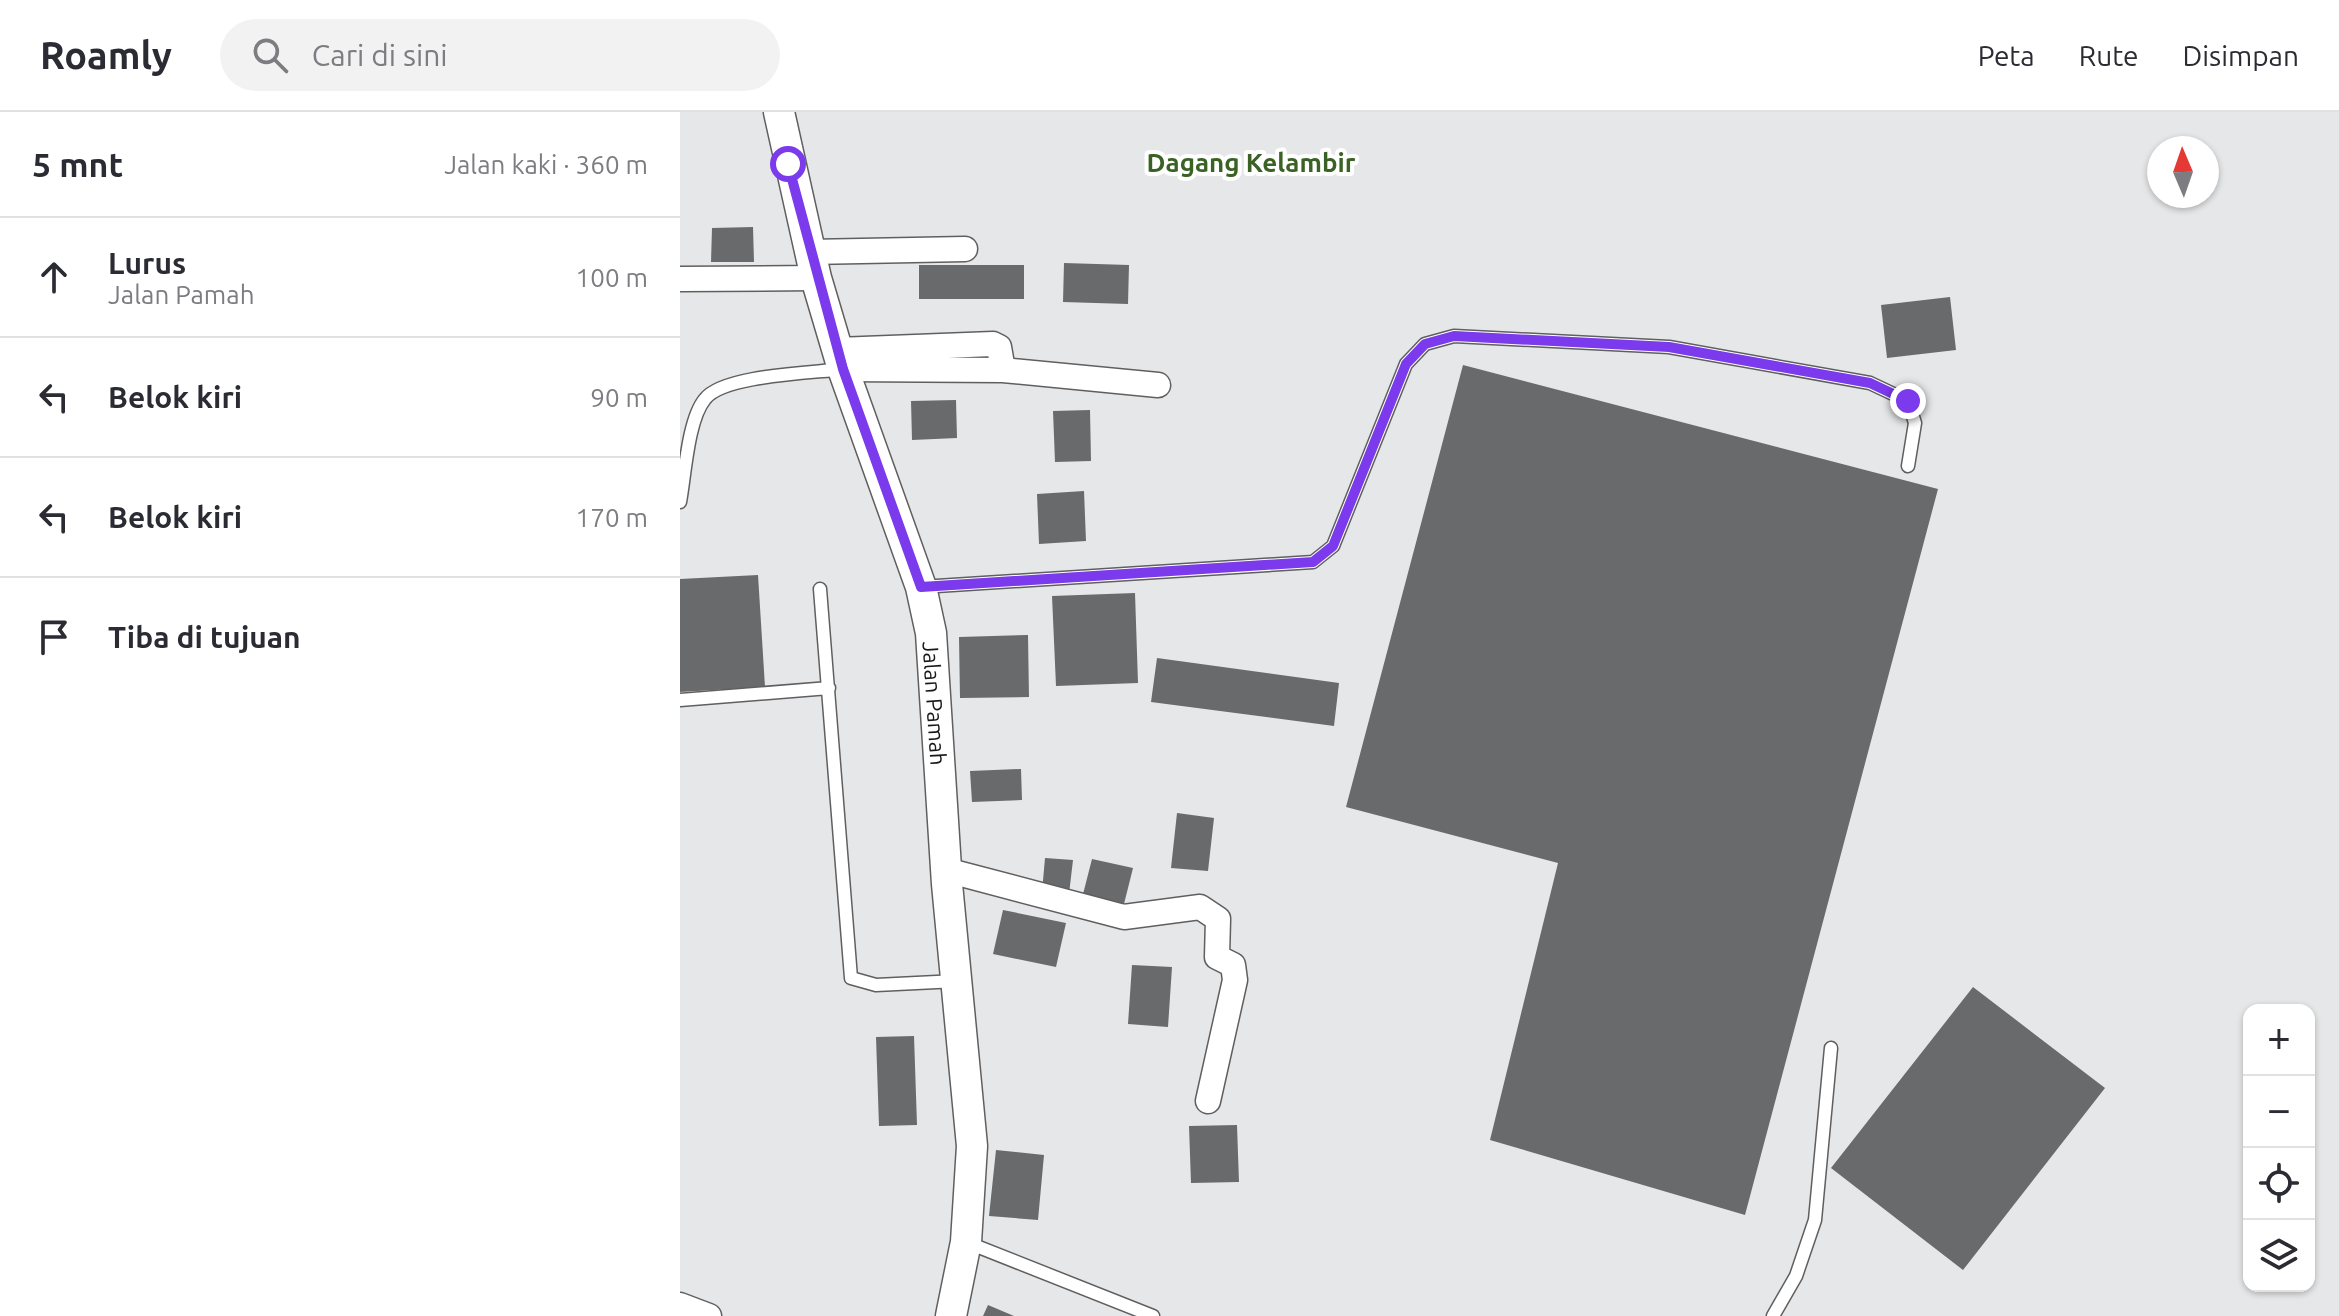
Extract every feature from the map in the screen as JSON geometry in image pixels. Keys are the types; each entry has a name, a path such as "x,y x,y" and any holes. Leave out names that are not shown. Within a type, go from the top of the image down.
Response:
{"street":[{"name":"Jalan Pamah","path":"779,112 812,265 840,360 921,587 931,633 946,870 971,1132 972,1175 966,1242 951,1316"},
{"path":"680,279 965,249"},
{"path":"840,360 1003,370 1158,385"},
{"path":"946,870 1124,917 1200,907 1215,914 1218,919 1217,957 1233,965 1235,980 1208,1101"},
{"path":"680,1305 709,1316"}],"lane":[{"path":"921,587 1313,562 1333,546 1406,364 1425,344 1454,336 1669,347 1870,383 1908,401 1915,423 1908,466"},
{"path":"680,502 696,417 705,398 718,388 840,360"},
{"path":"820,589 851,978 876,985 957,981"},
{"path":"680,700 829,688"},
{"path":"1773,1316 1796,1276 1815,1220 1831,1048"},
{"path":"966,1242 1153,1316"}],"building":[{"path":"753,227 754,262 711,262 712,228"},
{"path":"1064,263 1129,265 1128,304 1063,302"},
{"path":"919,265 1024,265 1024,299 919,299"},
{"path":"1950,297 1956,350 1887,358 1881,305"},
{"path":"1463,365 1938,489 1745,1215 1490,1140 1558,863 1346,807"},
{"path":"956,400 957,438 912,440 911,401"},
{"path":"1090,410 1091,461 1055,462 1053,411"},
{"path":"1084,491 1086,541 1039,544 1037,494"},
{"path":"758,575 765,687 680,692 680,579"},
{"path":"1135,593 1138,683 1056,686 1052,596"},
{"path":"1028,635 1029,697 960,698 959,637"},
{"path":"1157,658 1339,683 1334,726 1151,702"},
{"path":"1021,769 1022,800 972,802 970,771"},
{"path":"1177,813 1214,818 1208,871 1171,868"},
{"path":"1045,858 1073,860 1069,894 1042,892"},
{"path":"1092,859 1133,868 1122,912 1081,902"},
{"path":"1003,910 1066,923 1056,967 993,954"},
{"path":"1132,965 1172,967 1168,1027 1128,1024"},
{"path":"1973,987 2105,1088 1963,1270 1831,1168"},
{"path":"914,1036 917,1125 879,1126 876,1037"},
{"path":"1237,1125 1239,1182 1191,1183 1189,1126"},
{"path":"996,1150 1044,1155 1038,1220 989,1216"},
{"path":"988,1305 1014,1316 983,1316"}],"district":[{"name":"Dagang Kelambir","path":"1251,162"}],"route":[{"path":"788,164 809,252 843,369 921,587 1313,562 1333,546 1406,364 1425,344 1454,336 1669,347 1870,383 1908,401"}]}
